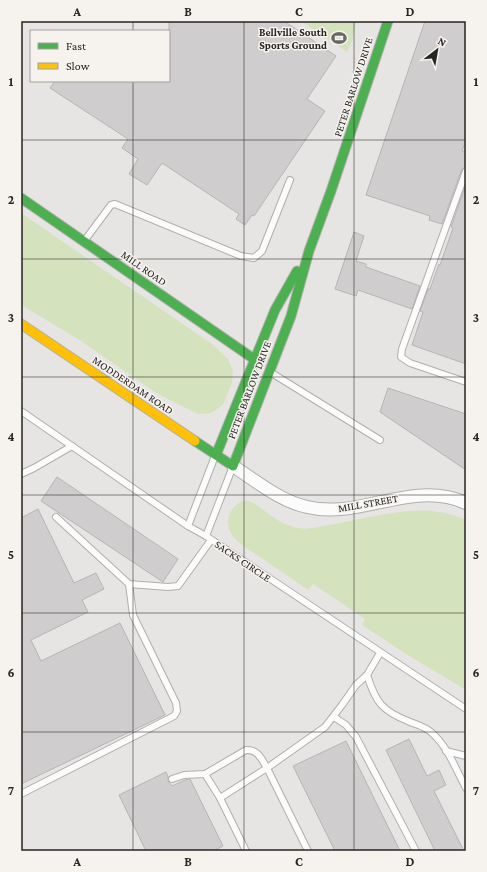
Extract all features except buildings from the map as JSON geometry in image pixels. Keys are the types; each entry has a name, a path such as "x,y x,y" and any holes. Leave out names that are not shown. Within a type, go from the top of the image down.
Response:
{"street":[{"name":"PETER BARLOW DRIVE","path":"233,466 268,371 291,316 309,251 331,191 388,21"},
{"name":"MILL ROAD","path":"21,198 254,359"},
{"name":"PETER BARLOW DRIVE","path":"216,455 275,310 309,251"},
{"name":"MODDERDAM ROAD","path":"21,324 233,466"},
{"name":"MILL STREET","path":"233,466 286,500 308,507 321,509 346,508 405,496 426,494 451,498 466,503"}],"lane":[{"path":"466,171 402,349 401,357 410,362 466,382"},
{"path":"84,241 111,205 116,204 241,256 254,258 262,251 290,180"},
{"path":"268,371 380,440"},
{"name":"SACKS CIRCLE","path":"21,411 188,526 206,536 466,709"},
{"path":"21,474 72,446"},
{"name":"PETER BARLOW DRIVE","path":"188,526 216,455"},
{"name":"PETER BARLOW DRIVE","path":"206,536 233,466"},
{"path":"56,517 129,584 168,587 178,586 211,540"},
{"path":"21,794 174,716 177,711 176,703 133,615 129,584"},
{"path":"220,798 267,768 325,727 334,717 356,684 367,675 380,653"},
{"path":"367,675 373,693 381,705 389,713 424,727 432,732 446,751 466,788"},
{"path":"334,717 346,725 356,737 416,851"},
{"path":"172,779 184,775 205,774 246,750 251,750 259,755 267,768 308,851"},
{"path":"446,751 466,756"},
{"path":"205,774 220,798 246,851"}],"green space":[{"name":"Bellville South Sports Ground","path":"301,21 357,21 352,41 347,52"},
{"path":"21,213 212,344 228,359 233,371 232,382 223,405 211,413 198,414 158,394 78,339 21,305"},
{"path":"243,501 254,503 281,522 295,528 303,529 406,511 441,512 466,520 466,690 406,654 362,625 365,619 313,584 308,590 246,548 233,536 228,526 231,511 238,503"}],"traffic: fast":[{"path":"195,441 233,466 291,316 309,251 331,191 388,21"},
{"path":"21,198 254,359"},
{"path":"216,455 275,310 297,271"}],"traffic: slow":[{"path":"21,324 195,441"}],"place":[{"name":"Bellville South Sports Ground","path":"339,38"}]}
